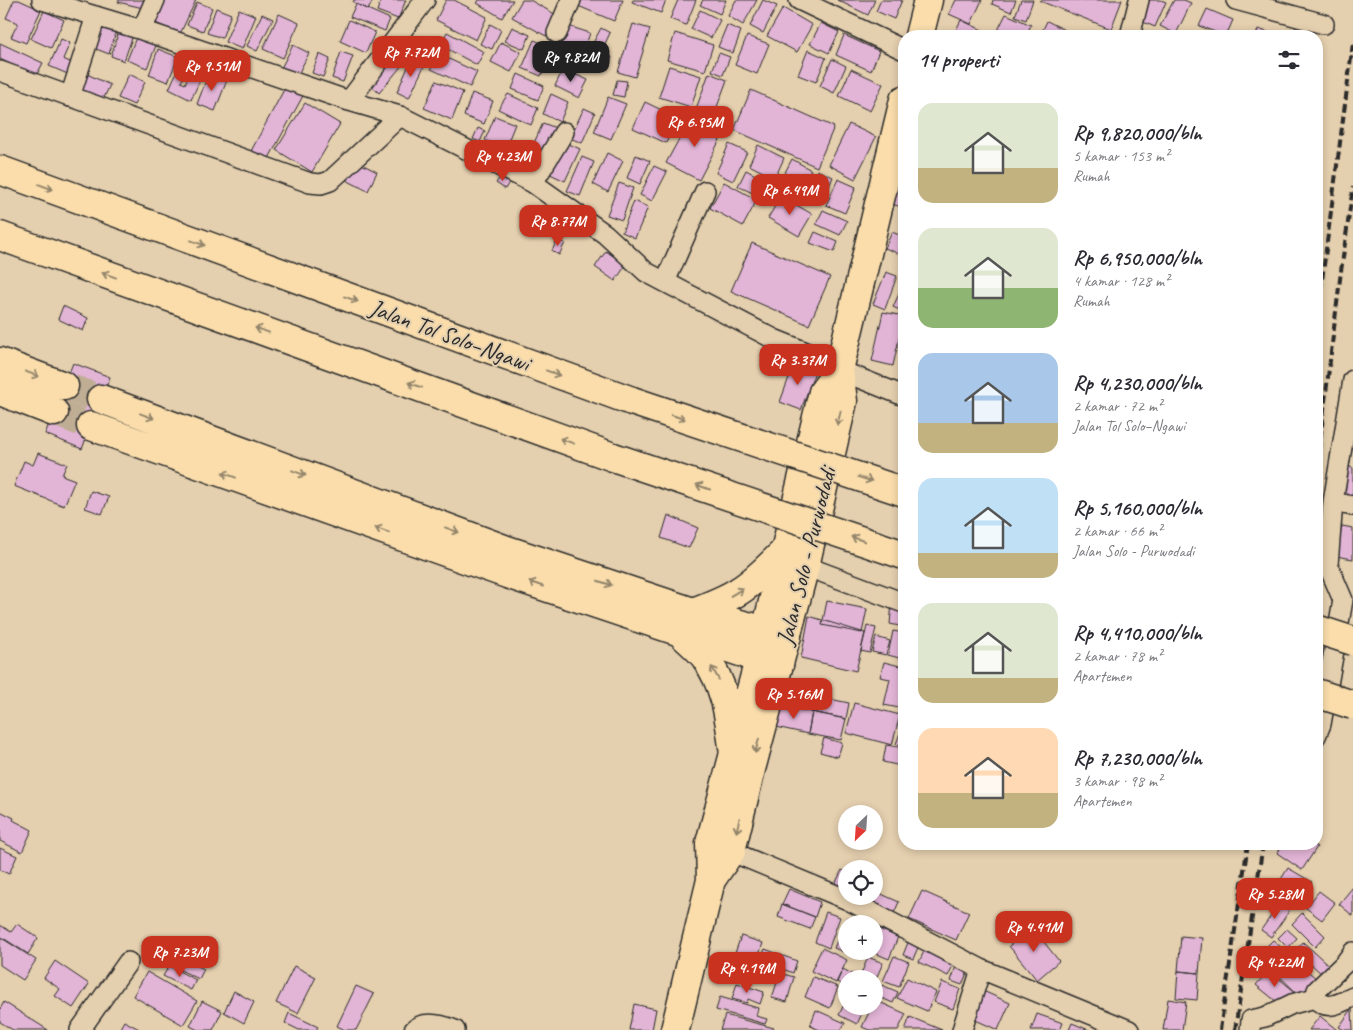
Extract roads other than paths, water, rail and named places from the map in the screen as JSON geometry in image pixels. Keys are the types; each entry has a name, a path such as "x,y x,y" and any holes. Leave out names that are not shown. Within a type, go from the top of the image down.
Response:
{"main road":[{"path":"920,30 928,0"},
{"name":"Jalan Solo - Purwodadi","path":"676,1030 711,880 721,847 736,777 769,663 796,558 823,392 839,370 898,125"},
{"name":"Jalan Tol Solo–Ngawi","path":"0,170 632,401 898,490"},
{"path":"0,236 613,457 898,553"},
{"path":"0,362 64,386"},
{"path":"0,391 54,412"},
{"path":"101,399 507,550 687,623 769,663"},
{"path":"91,426 488,567 687,623 776,633"},
{"path":"687,623 716,603 740,590 766,569 796,558"},
{"path":"687,623 718,678 725,698 736,777"},
{"path":"1323,631 1353,641"},
{"path":"1323,695 1353,706"}],"street":[{"path":"42,0 66,4 96,16 349,101 400,116 532,183 605,234 646,272 774,339 811,354 839,370 898,394"},
{"path":"142,30 155,0"},
{"path":"349,101 425,0"},
{"path":"557,33 571,0"},
{"path":"799,0 898,47"},
{"path":"1132,30 1139,0"},
{"path":"1236,0 1324,24"},
{"path":"70,97 96,16"},
{"path":"0,71 310,183 321,184 330,181 400,116"},
{"path":"532,183 564,132"},
{"path":"665,282 705,191"},
{"path":"1323,709 1344,600 1328,565 1333,502 1353,380"},
{"path":"1333,502 1353,506"},
{"path":"796,558 898,600"},
{"path":"721,847 848,900 981,969 1126,1029"},
{"path":"1314,998 1317,990 1353,952"},
{"path":"80,1030 128,962"},
{"path":"962,1030 981,969"},
{"path":"1314,998 1326,1006 1334,1006 1353,997"},
{"path":"1250,1030 1251,1020 1265,1017 1292,1004 1314,998"},
{"path":"414,1030 419,1025 426,1024 455,1030"}],"tunnel":[{"path":"64,386 101,399"},
{"path":"54,412 91,426"}],"railway":[{"path":"1323,272 1353,43"},
{"path":"1323,417 1353,187"},
{"path":"1220,1030 1247,850"},
{"path":"1235,1030 1262,850"}]}
